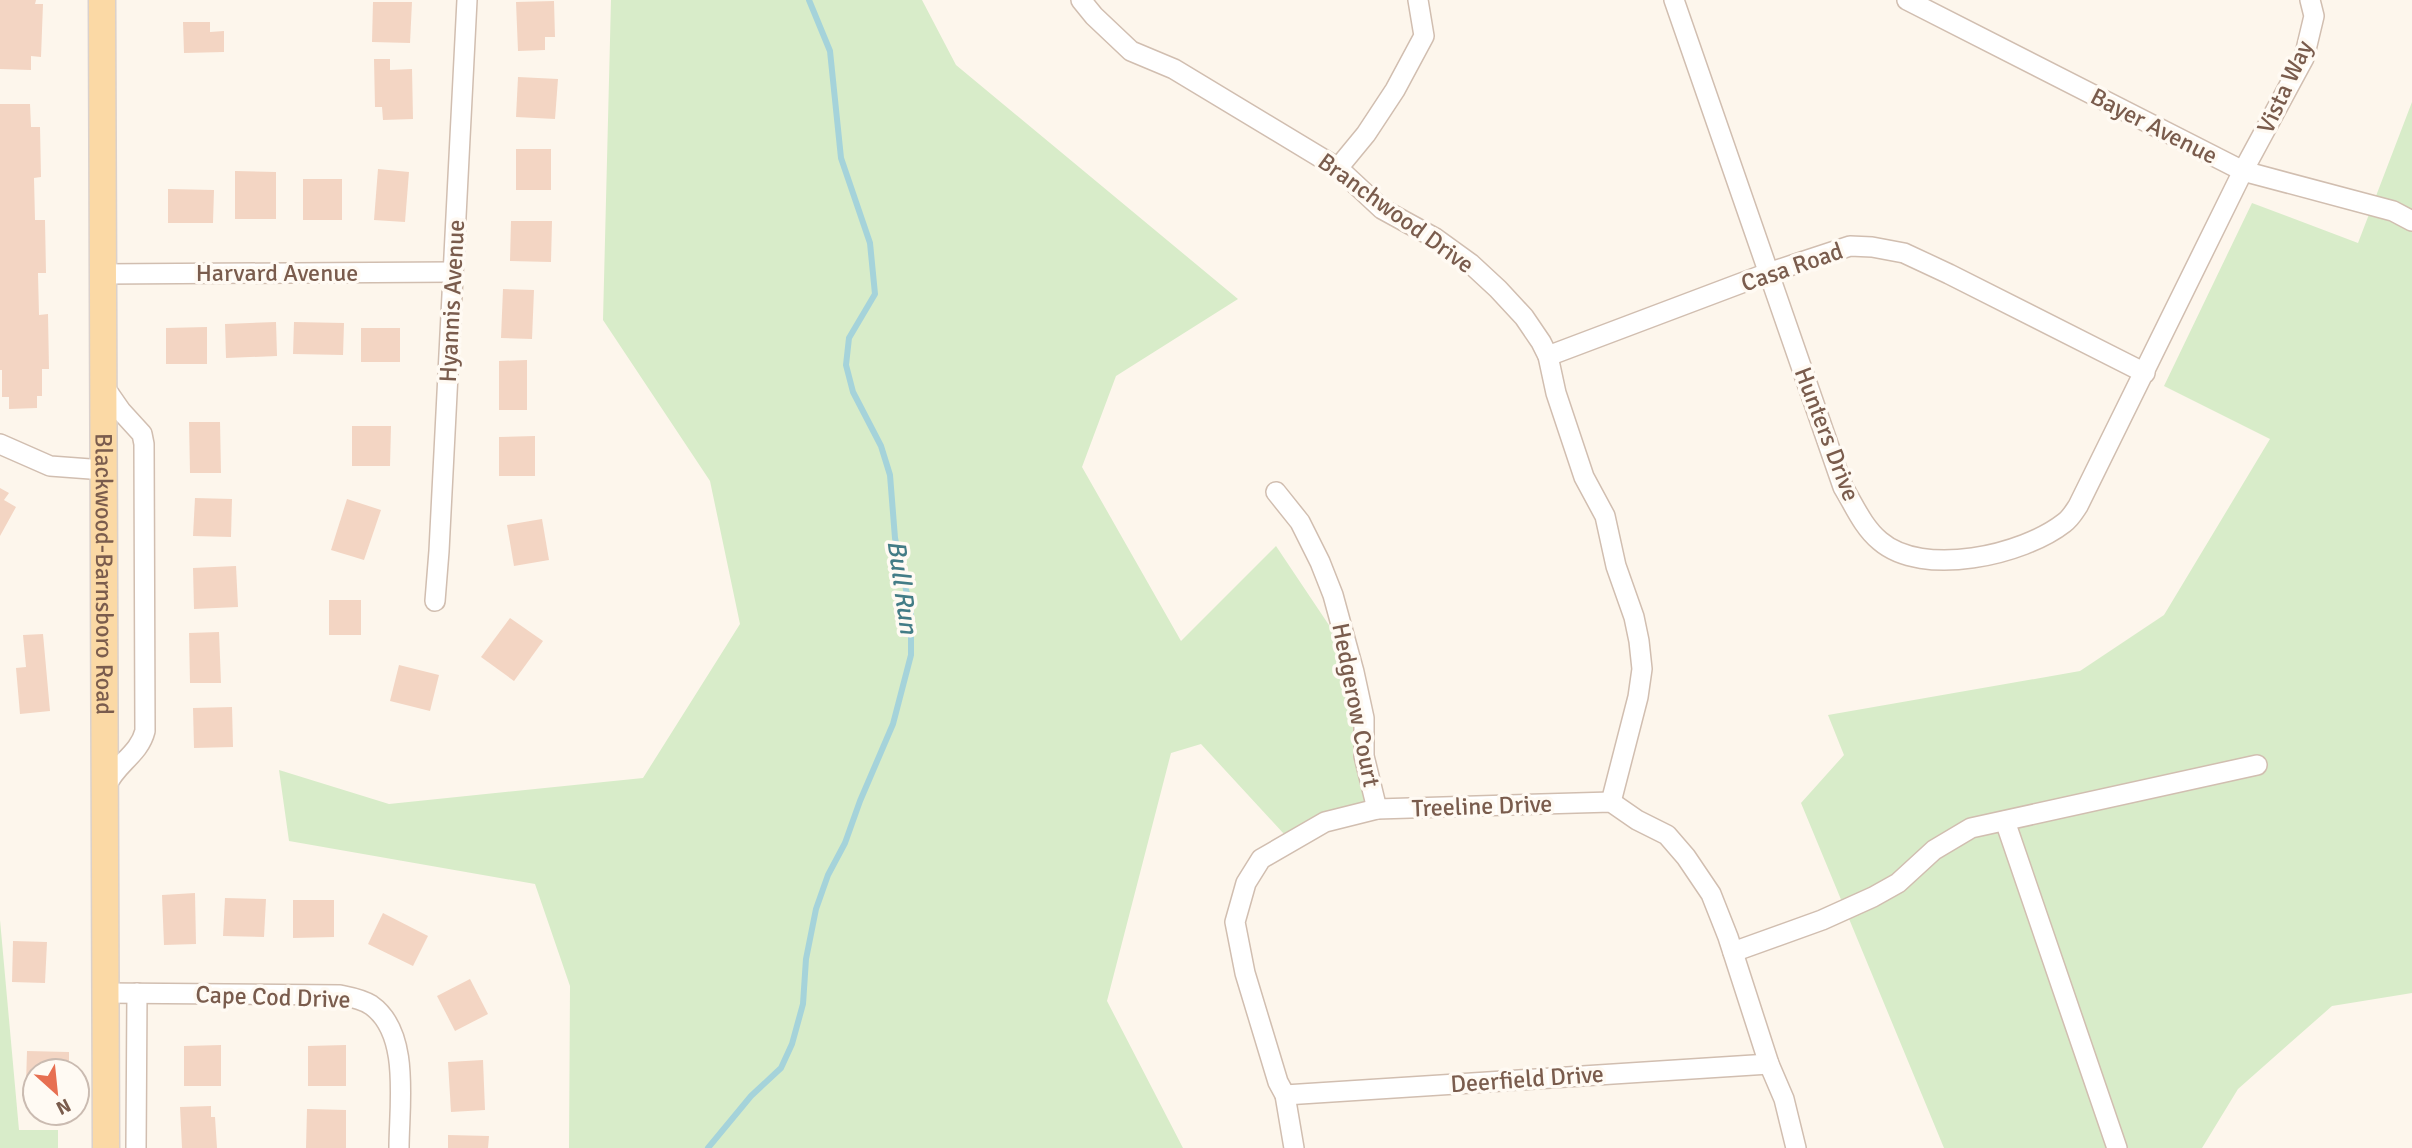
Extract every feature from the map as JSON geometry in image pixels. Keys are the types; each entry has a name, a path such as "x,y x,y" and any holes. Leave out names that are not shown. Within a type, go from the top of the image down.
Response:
{"main road":[{"name":"Blackwood-Barnsboro Road","path":"102,0 106,1148"}],"street":[{"name":"Hyannis Avenue","path":"435,601 467,0"},
{"name":"Branchwood Drive","path":"1081,0 1131,51 1174,68 1338,168 1382,209 1435,238 1471,264 1524,317 1548,356 1556,393 1584,477 1605,516 1616,566 1639,640 1642,669 1639,697 1611,802"},
{"path":"1338,168 1366,134 1424,36 1418,0"},
{"name":"Hunters Drive","path":"1674,0 1843,487 1865,525 1881,542 1903,554 1939,561 1989,555 2039,539 2067,521 2078,506 2145,373 2243,171"},
{"name":"Bayer Avenue","path":"1907,0 2243,171 2393,211 2412,221"},
{"name":"Vista Way","path":"2243,171 2304,58 2314,16 2310,0"},
{"name":"Casa Road","path":"1548,356 1768,273 1850,246 1905,253 2145,373"},
{"name":"Harvard Avenue","path":"102,274 453,272"},
{"path":"103,385 121,411 142,434 144,444 145,731 138,748 111,774 103,793"},
{"path":"0,444 50,466 104,470"},
{"name":"Hedgerow Court","path":"1276,492 1300,523 1334,595 1364,718 1364,756 1377,809"},
{"path":"1733,952 1822,920 1873,897 1898,883 1934,850 1971,828 2257,765"},
{"path":"1611,802 1637,820 1667,835 1711,894 1769,1064 1784,1099 1796,1148"},
{"name":"Treeline Drive","path":"1294,1148 1285,1094 1278,1082 1245,973 1235,922 1245,883 1261,859 1325,822 1377,809 1611,802"},
{"path":"2005,821 2117,1148"},
{"name":"Cape Cod Drive","path":"105,992 340,995 370,1005 392,1030 398,1047 399,1148"},
{"path":"136,1148 137,993"},
{"name":"Deerfield Drive","path":"1285,1094 1769,1064"}],"green space":[{"path":"611,0 922,0 956,65 1238,299 1116,376 1082,467 1181,641 1276,546 1359,670 1372,803 1284,834 1201,744 1171,753 1107,1001 1183,1148 569,1148 570,986 535,884 289,841 279,770 389,804 643,778 740,624 710,481 603,320"},
{"path":"2412,102 2412,993 2332,1006 2238,1089 2202,1148 1944,1148 1801,803 1844,755 1828,715 2080,671 2164,615 2270,439 2164,386 2252,203 2358,243"},
{"path":"0,920 19,1130 58,1130 58,1148 0,1148"}],"building":[{"path":"0,0 36,0 35,4 43,4 41,57 31,56 31,70 0,69"},
{"path":"554,1 555,37 545,37 545,50 518,51 516,2"},
{"path":"373,2 412,2 410,43 372,42"},
{"path":"183,22 210,22 210,32 224,31 224,52 184,53"},
{"path":"374,59 390,59 390,70 412,69 413,119 383,120 382,107 375,107"},
{"path":"518,77 558,79 555,119 516,117"},
{"path":"0,104 30,104 31,127 40,127 41,177 34,178 35,220 45,220 46,273 38,273 39,315 48,314 49,369 42,369 42,396 37,396 37,408 9,409 9,397 2,397"},
{"path":"516,149 551,149 551,190 516,190"},
{"path":"378,169 409,172 405,222 374,220"},
{"path":"235,171 276,172 276,219 235,219"},
{"path":"303,179 342,179 342,220 303,220"},
{"path":"168,189 214,190 213,223 168,223"},
{"path":"511,221 552,221 551,262 510,261"},
{"path":"503,289 534,290 532,339 501,338"},
{"path":"276,322 277,356 226,358 225,324"},
{"path":"294,322 344,323 343,355 293,354"},
{"path":"207,327 207,364 166,364 166,328"},
{"path":"361,328 400,328 400,362 361,362"},
{"path":"527,360 527,410 499,410 499,361"},
{"path":"189,422 220,422 221,473 190,473"},
{"path":"352,426 391,426 390,466 352,466"},
{"path":"535,436 535,476 499,476 499,437"},
{"path":"0,488 9,493 4,500 16,507 0,536"},
{"path":"195,498 232,499 231,537 193,536"},
{"path":"347,499 381,510 364,560 331,550"},
{"path":"542,519 549,560 514,566 507,525"},
{"path":"236,566 238,607 194,609 193,568"},
{"path":"329,600 361,600 361,635 329,635"},
{"path":"510,618 543,641 514,681 481,657"},
{"path":"219,632 221,683 190,683 189,633"},
{"path":"43,634 50,711 20,714 16,668 26,667 23,635"},
{"path":"399,665 439,675 430,711 390,701"},
{"path":"232,707 233,747 194,748 193,708"},
{"path":"195,893 196,944 164,945 162,895"},
{"path":"225,898 266,899 264,937 223,936"},
{"path":"293,900 334,900 334,937 293,938"},
{"path":"383,913 428,936 413,966 368,944"},
{"path":"13,941 47,942 45,983 12,982"},
{"path":"470,979 488,1014 455,1031 437,996"},
{"path":"221,1045 221,1086 184,1086 184,1046"},
{"path":"346,1045 346,1086 308,1086 308,1046"},
{"path":"27,1051 69,1052 69,1057 27,1057"},
{"path":"483,1060 485,1110 451,1112 448,1062"},
{"path":"211,1106 211,1117 215,1117 217,1148 182,1148 180,1107"},
{"path":"307,1109 346,1110 346,1148 306,1148"},
{"path":"448,1135 489,1136 488,1148 448,1148"}],"waterway":[{"name":"Bull Run","path":"708,1148 751,1096 781,1068 792,1044 803,1004 806,959 816,909 893,724 911,655 911,613 895,538 890,475 881,446 853,392 846,365 849,338 875,294 870,243 841,158 830,51 809,0"}]}
